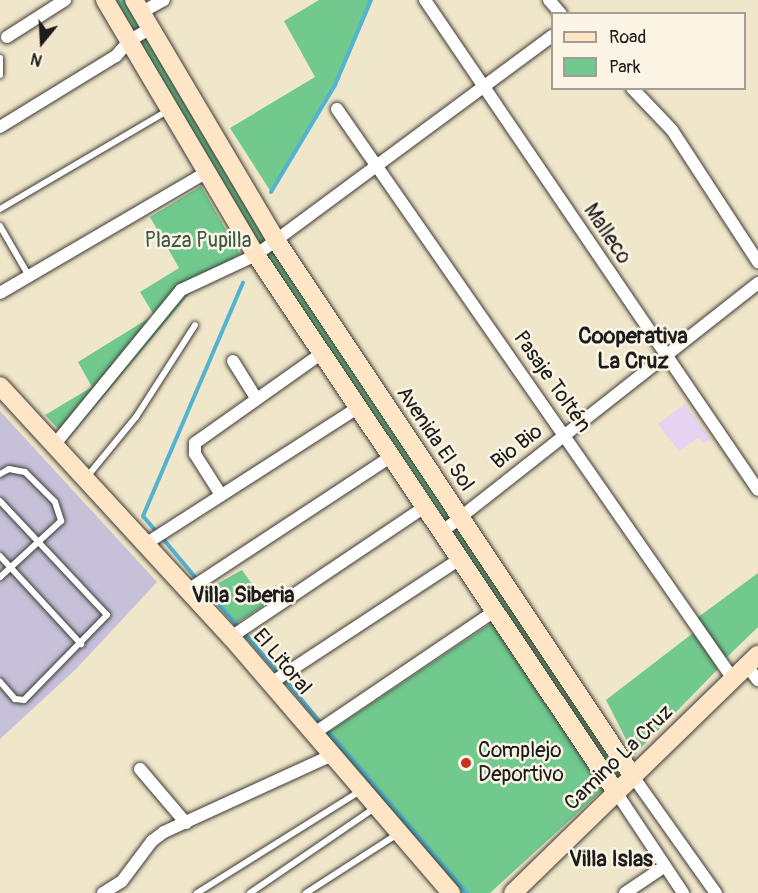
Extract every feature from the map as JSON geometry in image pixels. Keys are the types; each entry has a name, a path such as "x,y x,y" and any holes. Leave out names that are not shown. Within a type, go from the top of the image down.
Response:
{"main road":[{"path":"105,0 256,255 616,792"},
{"name":"Avenida El Sol","path":"142,14 276,240 632,775"},
{"name":"El Litoral","path":"6,395 147,543 231,637 451,893"},
{"name":"Camino La Cruz","path":"513,893 733,679 754,667"}],"street":[{"path":"7,37 65,0"},
{"path":"0,127 116,56 129,41 142,14 164,0"},
{"name":"Malleco","path":"425,0 758,490"},
{"path":"549,0 559,12"},
{"path":"54,444 181,290 256,255 551,37"},
{"path":"634,90 672,130 758,262"},
{"name":"Pasaje Toltén","path":"337,109 566,435 733,679"},
{"path":"0,293 207,172"},
{"name":"Bio Bio","path":"443,531 758,283"},
{"path":"221,495 195,454 195,443 322,353"},
{"path":"233,361 256,398"},
{"path":"147,543 359,407"},
{"path":"188,590 392,456"},
{"path":"231,637 426,506"},
{"path":"271,683 461,558"},
{"path":"313,734 496,610"},
{"path":"103,893 126,877 152,841 332,755"},
{"path":"140,769 186,823"},
{"name":"Avenida El Sol","path":"632,775 716,893"},
{"path":"616,792 683,893"},
{"path":"625,893 664,866"}],"lane":[{"path":"0,58 0,75"},
{"path":"0,209 169,110"},
{"path":"0,226 29,276"},
{"path":"86,478 136,417 195,325"},
{"path":"0,474 9,469 25,472 59,507 60,526 0,577"},
{"path":"0,501 105,611 106,619 24,700 15,699 0,682"},
{"path":"0,556 81,644"},
{"path":"197,893 362,790"},
{"path":"250,893 376,807"},
{"path":"306,893 399,833"}],"shaded area":[{"path":"685,404 711,440 704,443 698,438 679,451 658,424"},
{"path":"0,411 157,582 77,668 0,739"}],"green space":[{"path":"110,0 127,0 625,770 616,779 250,244"},
{"path":"319,0 371,0 335,85 271,192 230,128 315,77 284,21"},
{"name":"Plaza Pupilla","path":"201,186 240,254 199,282 68,439 45,415 92,387 78,362 154,315 140,292 179,268 150,217"},
{"path":"242,570 266,604 235,624 206,590"},
{"path":"758,573 758,627 725,659 697,618"},
{"name":"Complejo Deportivo","path":"496,620 606,787 490,893 460,893 320,738"},
{"path":"693,633 718,669 634,755 606,700"}],"waterway":[{"path":"271,192 335,85 371,0"},
{"path":"155,530 143,516 243,283"},
{"path":"164,540 195,577"},
{"path":"204,587 237,625"},
{"path":"246,635 277,671"},
{"path":"286,681 320,722"},
{"path":"328,731 467,893"}],"place":[{"name":"Complejo Deportivo","path":"466,763"}],"district":[{"name":"Cooperativa La Cruz","path":"633,348"},
{"name":"Villa Siberia","path":"243,596"},
{"name":"Villa Islas","path":"611,860"}]}
